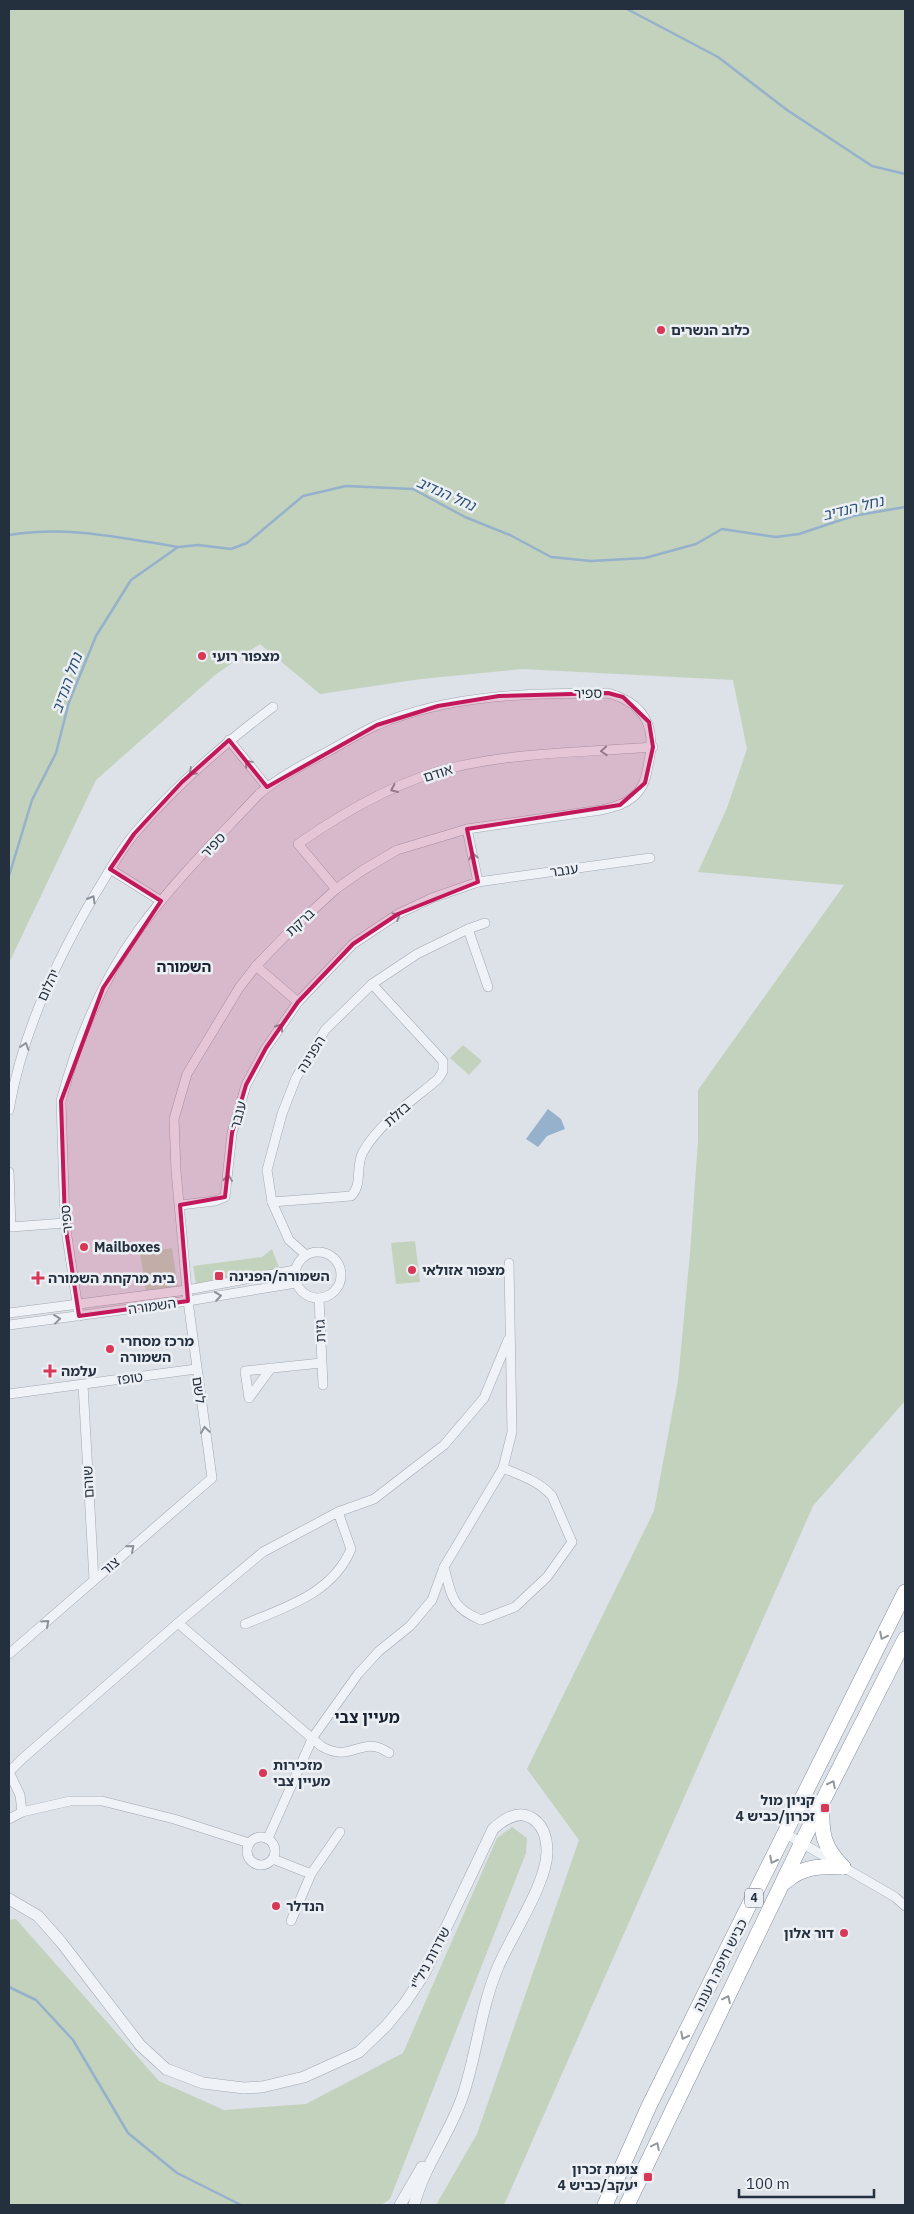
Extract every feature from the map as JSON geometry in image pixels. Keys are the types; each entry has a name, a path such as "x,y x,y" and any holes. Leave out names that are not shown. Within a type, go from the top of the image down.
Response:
{"highway":[{"name":"כביש חיפה רעננה","path":"605,2205 649,2106 905,1592"},
{"name":"כביש חיפה רעננה","path":"627,2205 822,1802 905,1639"},
{"path":"822,1802 823,1835 832,1856 843,1867"},
{"path":"783,1885 797,1873 807,1868 843,1867"}],"street":[{"name":"ספיר","path":"79,1316 65,1223 61,1101 66,1083 103,988 139,929 161,901 267,786 377,725 438,706 499,696 608,693 623,697 649,722 653,747"},
{"name":"יהלום","path":"9,1110 14,1082 40,1002 74,930 110,869 134,834 176,788 229,740 273,707"},
{"path":"229,740 267,786"},
{"name":"ברקת","path":"188,1301 176,1171 174,1119 187,1074 239,988 256,966 289,932 336,889 397,850 467,829 620,805 634,796 645,783 653,747"},
{"name":"אודם","path":"336,889 298,844 336,817 396,787 454,768 510,757 653,747"},
{"path":"467,829 478,882"},
{"name":"ענבר","path":"180,1205 225,1198 232,1133 246,1085 266,1048 298,1002 354,944 398,914 432,898 478,882 650,858"},
{"path":"110,869 161,901"},
{"name":"הפנינה","path":"306,1255 288,1240 272,1202 267,1170 282,1114 296,1078 325,1030 372,984 417,954 468,929 485,923"},
{"path":"468,929 488,987"},
{"path":"256,966 298,1002"},
{"name":"בזלת","path":"272,1202 351,1196 356,1191 361,1155 370,1140 386,1123 438,1079 443,1071 443,1061 372,984"},
{"path":"9,1172 11,1227 65,1223"},
{"path":"312,1252 326,1253 333,1257 340,1268 341,1278 338,1288 329,1295 318,1298 303,1293 296,1283 295,1270 299,1261 306,1255 312,1252"},
{"path":"268,1838 313,1737 358,1674 379,1651 410,1626 432,1600 444,1567 503,1468 512,1432 509,1263"},
{"name":"השמורה","path":"9,1313 187,1290 295,1270"},
{"name":"השמורה","path":"9,1325 188,1301 296,1283"},
{"name":"גזית","path":"318,1298 322,1385"},
{"name":"לשם","path":"188,1301 195,1371 212,1478"},
{"path":"22,1812 20,1795 9,1772 178,1623 263,1552 338,1512 374,1499 444,1445 484,1398 510,1337"},
{"name":"גזית","path":"271,1368 320,1363"},
{"name":"טופז","path":"9,1394 195,1371"},
{"name":"שוהם","path":"83,1384 94,1580"},
{"path":"444,1567 456,1605 467,1614 481,1620 515,1607 547,1577 572,1542 548,1491 536,1483 503,1468"},
{"name":"צור","path":"9,1654 212,1478"},
{"path":"245,1624 308,1597 328,1582 345,1562 351,1549 338,1512"},
{"path":"178,1623 313,1737 321,1746 336,1753 344,1754 369,1745 382,1748 389,1753"},
{"path":"9,1819 22,1812 70,1801 102,1801 174,1819 249,1843"},
{"name":"שדרות ניל\"י","path":"9,1899 38,1916 62,1942 140,2045 166,2069 203,2083 244,2088 262,2086 304,2077 359,2052 386,2026 405,2004 424,1974 493,1829 514,1815 528,1816 536,1821 545,1833 547,1853 544,1869 537,1888 497,1968 486,1999 473,2064 462,2099 447,2132 432,2157 414,2205"},
{"path":"291,1921 310,1874 340,1832"},
{"path":"786,1834 895,1897 905,1906"},
{"path":"260,1836 268,1838 276,1850 273,1859 262,1865 253,1863 248,1856 249,1843 260,1836"},
{"path":"273,1859 310,1874"},
{"name":"שדרות ניל\"י","path":"400,2205 422,2167 432,2157"}],"highlighted area":[{"path":"608,693 623,697 649,722 653,747 645,783 620,805 467,829 478,882 398,914 353,944 298,1002 266,1048 246,1085 232,1133 225,1197 180,1205 188,1301 79,1316 65,1223 61,1101 103,988 161,901 110,869 134,834 182,782 229,740 267,787 377,725 438,706 499,696"}],"green space":[{"path":"9,9 905,9 905,1401 813,1506 504,2205 436,2205 477,2134 579,1840 527,1769 654,1511 678,1381 698,1141 698,1090 844,885 698,872 727,808 747,749 733,680 522,669 421,679 320,694 260,644 215,675 96,780 9,963"},
{"path":"463,1045 482,1061 469,1075 450,1058"},
{"path":"415,1241 420,1282 396,1284 391,1243"},
{"path":"172,1248 178,1288 146,1292 140,1253"},
{"path":"272,1249 281,1273 196,1284 193,1266 262,1257"},
{"path":"512,1827 527,1838 526,1853 390,2199 381,2205 9,2205 9,1920 16,1919 159,2081 224,2110 306,2104 403,2053 497,1838"}],"water":[{"path":"548,1109 561,1119 565,1129 547,1136 538,1147 526,1139"}],"waterway":[{"path":"627,9 718,57 787,110 872,166 905,174"},
{"name":"נחל הנדיב","path":"9,876 32,800 56,753 69,702 96,636 131,580 178,547 198,545 231,549 247,543 303,496 346,486 413,489 465,517 510,535 551,557 591,561 645,558 696,544 722,529 776,537 799,534 853,516 905,507"},
{"path":"9,535 30,532 73,532 178,547"},
{"path":"9,1987 36,2000 73,2040 128,2133 177,2173 241,2205"}],"place":[{"name":"כלוב הנשרים","path":"661,330"},
{"name":"מצפור רועי","path":"202,656"},
{"name":"Mailboxes","path":"84,1247"},
{"name":"מצפור אזולאי","path":"412,1270"},
{"name":"השמורה/הפנינה","path":"219,1276"},
{"name":"בית מרקחת השמורה","path":"38,1278"},
{"name":"מרכז מסחרי השמורה","path":"110,1349"},
{"name":"עלמה","path":"50,1371"},
{"name":"מזכירות מעיין צבי","path":"263,1773"},
{"name":"קניון מול זכרון/כביש 4","path":"825,1808"},
{"name":"הנדלר","path":"276,1906"},
{"name":"דור אלון","path":"844,1933"},
{"name":"צומת זכרון יעקב/כביש 4","path":"648,2177"}],"district":[{"name":"השמורה","path":"184,967"},
{"name":"מעיין צבי","path":"367,1717"}]}
